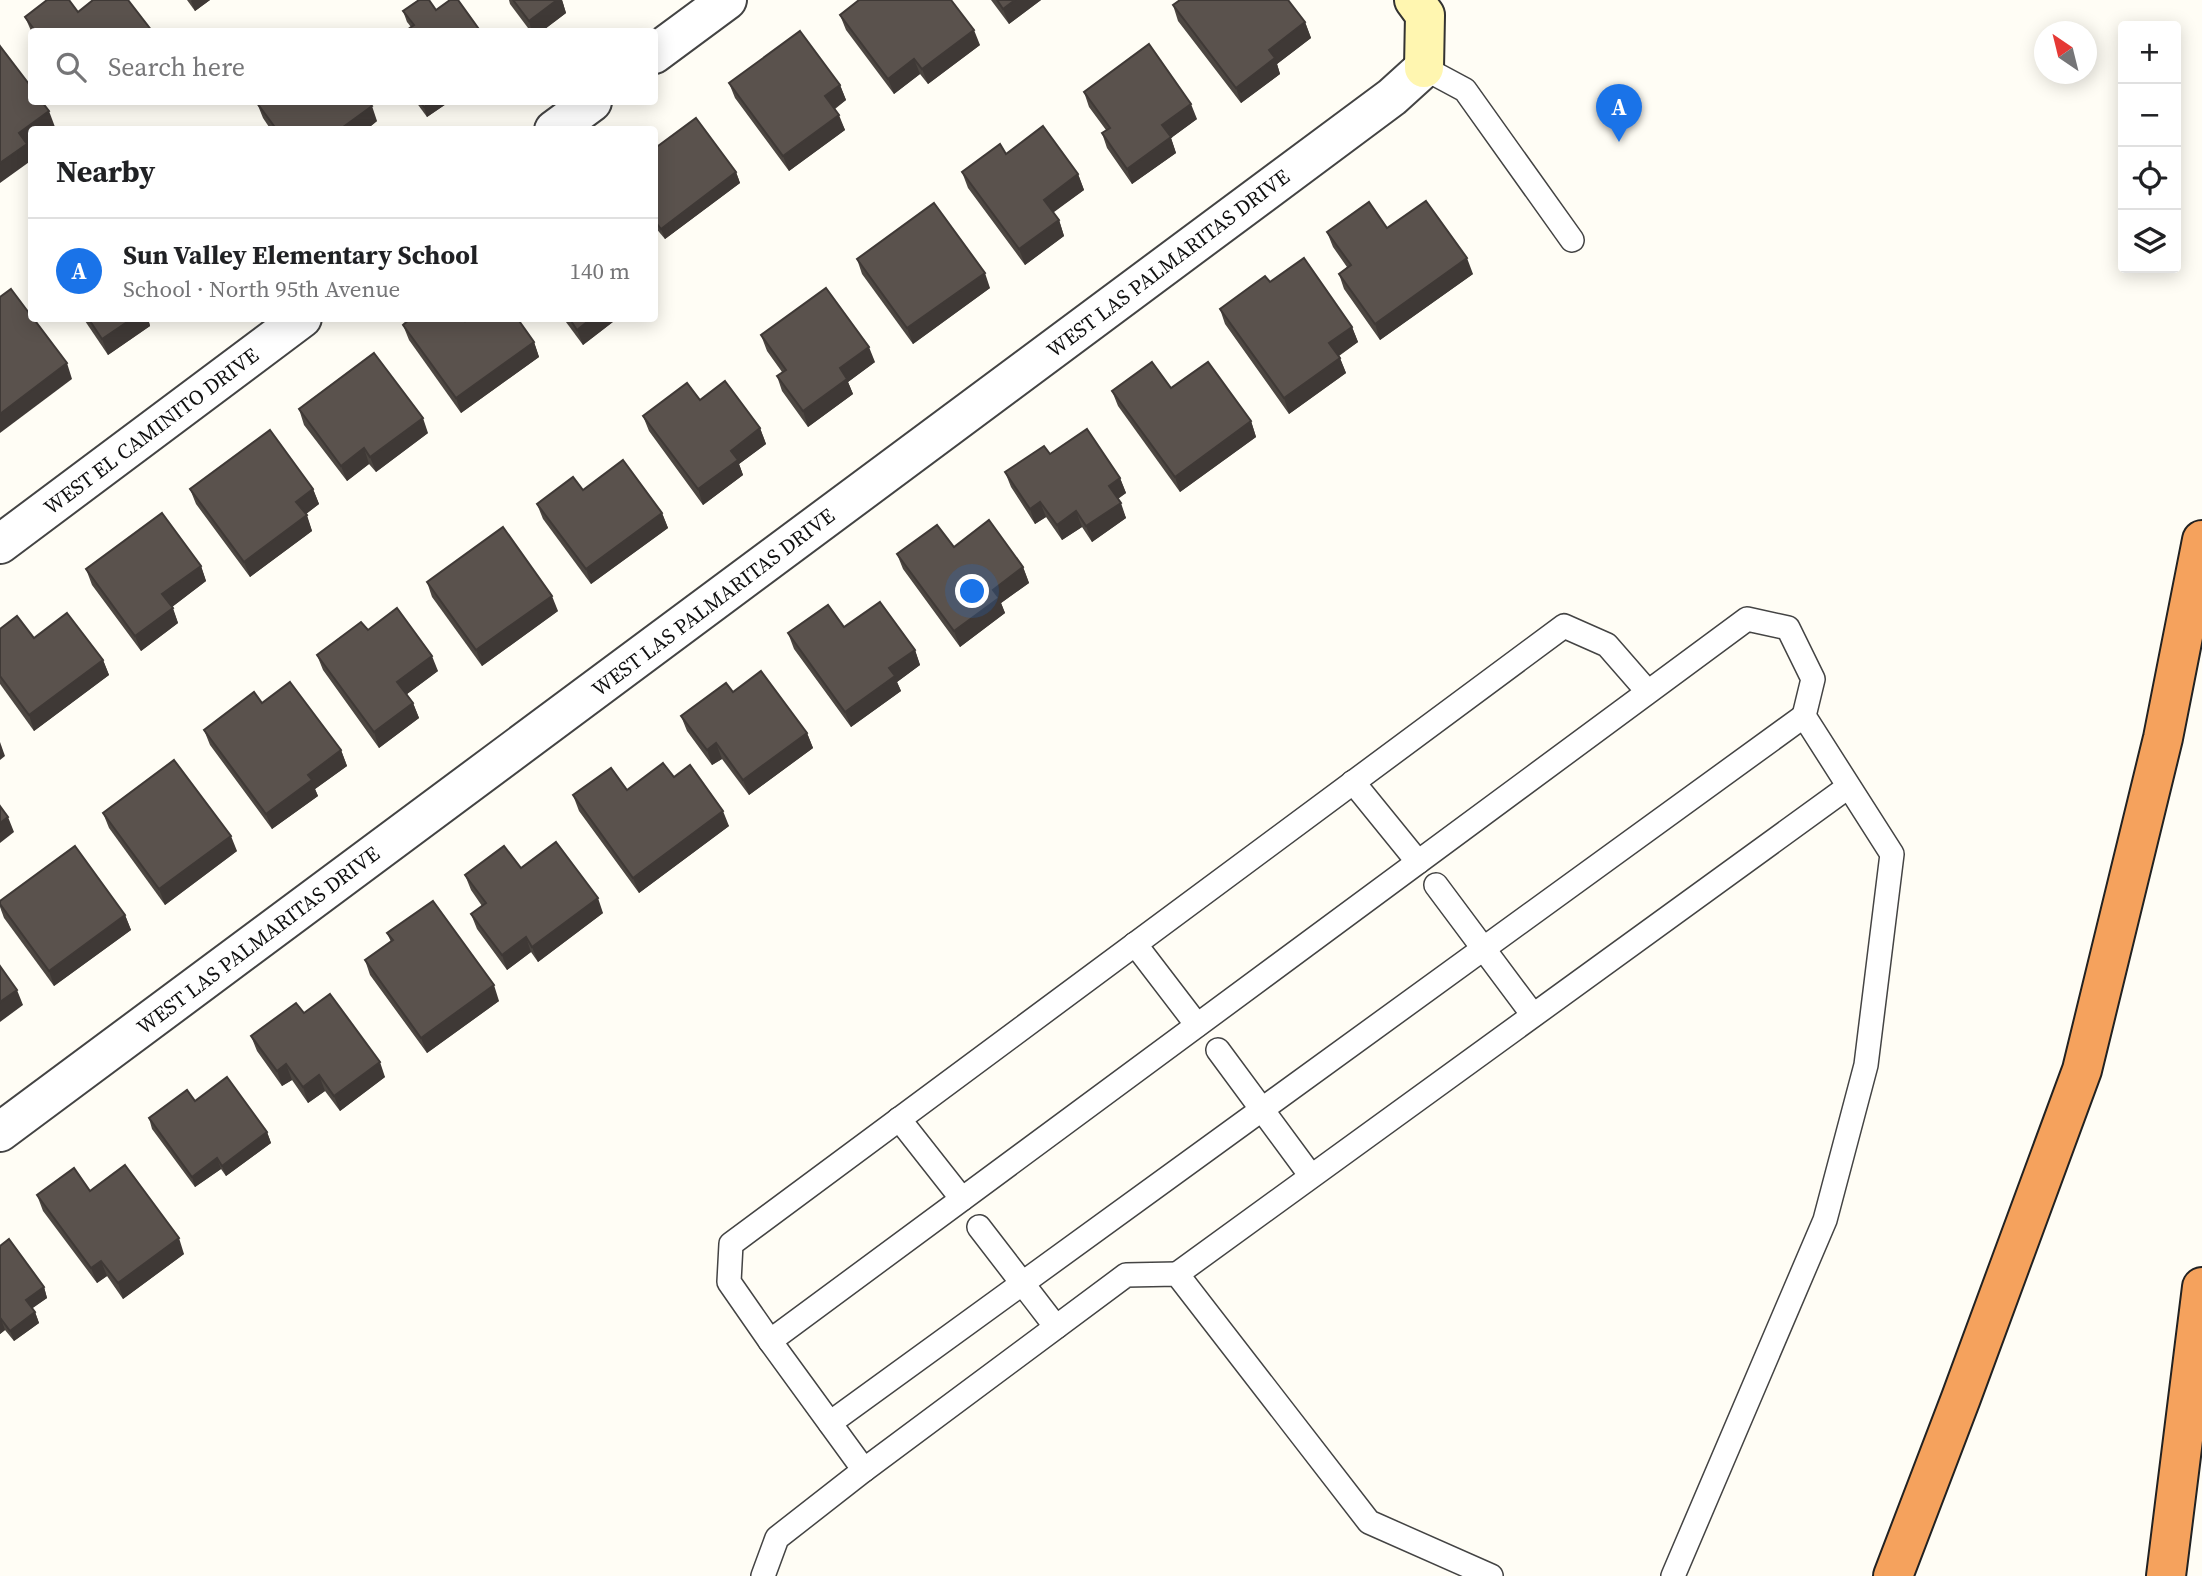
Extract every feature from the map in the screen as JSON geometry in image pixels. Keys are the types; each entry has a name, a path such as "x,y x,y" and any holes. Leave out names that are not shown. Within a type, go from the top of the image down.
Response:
{"highway":[{"path":"1893,1576 2082,1070 2163,738 2202,540"},
{"path":"2166,1576 2202,1287"}],"street":[{"path":"658,51 727,0"},
{"path":"1414,0 1425,15 1424,68"},
{"name":"WEST LAS PALMARITAS DRIVE","path":"0,1132 1381,105 1424,68"},
{"path":"559,126 588,105"},
{"name":"WEST EL CAMINITO DRIVE","path":"0,544 297,322"}],"lane":[{"path":"1424,68 1465,90 1572,240"},
{"path":"769,1340 1747,619 1788,628 1813,679 1804,716 830,1423"},
{"path":"864,1470 729,1282 731,1244 1564,626 1607,645 1648,692"},
{"path":"1673,1576 1825,1220 1866,1065 1892,854 1804,716"},
{"path":"1353,782 1418,862"},
{"path":"763,1576 777,1538 1126,1275 1177,1274 1848,787"},
{"path":"1436,884 1533,1015"},
{"path":"1135,944 1197,1025"},
{"path":"1218,1051 1311,1176"},
{"path":"899,1119 962,1199"},
{"path":"979,1227 1056,1327"},
{"path":"1177,1274 1368,1522 1491,1576"}],"building":[{"path":"47,0 69,0 78,12 93,0 128,0 150,28 33,28 25,17"},
{"path":"419,0 429,0 436,10 450,0 458,0 478,28 410,28 414,25 403,11"},
{"path":"513,0 557,0 529,21"},
{"path":"859,0 951,0 974,30 922,69 914,59 888,79 840,15"},
{"path":"997,0 1015,0 1003,9"},
{"path":"1180,0 1288,0 1305,22 1269,50 1275,58 1236,88 1173,5"},
{"path":"800,31 840,85 825,96 839,115 783,156 729,83"},
{"path":"1149,44 1191,104 1162,125 1171,137 1127,169 1102,133 1110,128 1084,92"},
{"path":"0,46 28,83 28,105 44,105 49,111 19,133 27,144 0,163"},
{"path":"258,105 372,106 344,126 274,126"},
{"path":"696,118 736,172 661,229 658,225 658,146"},
{"path":"1043,126 1078,174 1044,200 1059,220 1019,249 962,172 1000,144 1006,154"},
{"path":"1426,201 1467,258 1375,324 1339,274 1351,265 1327,232 1369,202 1387,228"},
{"path":"934,203 985,273 907,328 857,259"},
{"path":"1304,258 1352,327 1329,343 1340,358 1284,398 1220,309 1265,276 1270,282"},
{"path":"826,288 869,347 840,368 847,379 803,411 777,376 786,370 761,335"},
{"path":"11,289 28,312 28,322 36,322 67,363 0,414 0,297"},
{"path":"91,322 127,322 102,339"},
{"path":"406,322 520,322 534,342 456,398 403,325"},
{"path":"572,322 587,322 577,330"},
{"path":"374,353 423,418 370,457 364,448 341,466 299,409"},
{"path":"1152,362 1171,388 1208,362 1251,421 1175,477 1112,391"},
{"path":"725,381 760,428 731,451 738,460 698,489 643,416 687,383 700,400"},
{"path":"1087,429 1120,478 1109,486 1121,503 1086,526 1076,511 1057,525 1040,502 1030,509 1005,472 1044,446 1050,454"},
{"path":"270,430 313,489 296,502 307,515 244,562 190,489"},
{"path":"623,460 662,513 586,569 537,504 573,477 583,490"},
{"path":"162,513 201,566 162,594 173,608 135,636 86,569"},
{"path":"989,520 1023,567 993,590 999,598 954,631 897,554 937,525 954,547"},
{"path":"503,527 552,596 476,650 427,582"},
{"path":"880,602 915,650 889,668 895,676 845,712 788,633 828,605 844,627"},
{"path":"397,608 432,656 397,682 413,703 374,732 317,655 361,622 368,630"},
{"path":"67,613 103,660 29,715 0,676 0,629 17,616 34,638"},
{"path":"761,671 807,733 743,780 716,743 707,750 681,716 726,683 733,692"},
{"path":"290,682 341,750 308,775 312,780 266,814 204,730 254,692 262,703"},
{"path":"174,760 231,836 159,889 103,813"},
{"path":"663,763 674,777 690,765 723,811 633,878 573,795 611,768 627,790"},
{"path":"0,806 8,817 0,823"},
{"path":"556,842 598,898 532,947 526,937 502,955 471,914 486,903 465,875 504,846 521,868"},
{"path":"75,846 125,915 49,971 0,901"},
{"path":"433,901 494,985 421,1038 365,960 393,940 387,933"},
{"path":"0,966 17,990 0,1002"},
{"path":"330,994 380,1062 334,1096 319,1075 303,1087 286,1064 277,1071 251,1036 296,1003 304,1013"},
{"path":"227,1077 267,1132 222,1166 217,1158 192,1177 149,1118 187,1090 195,1101"},
{"path":"125,1165 179,1238 118,1283 101,1261 91,1268 37,1195 74,1168 90,1191"},
{"path":"9,1239 44,1287 26,1300 35,1312 10,1331 0,1320 0,1246"}],"place":[{"name":"Sun Valley Elementary School","path":"1619,142"}]}
